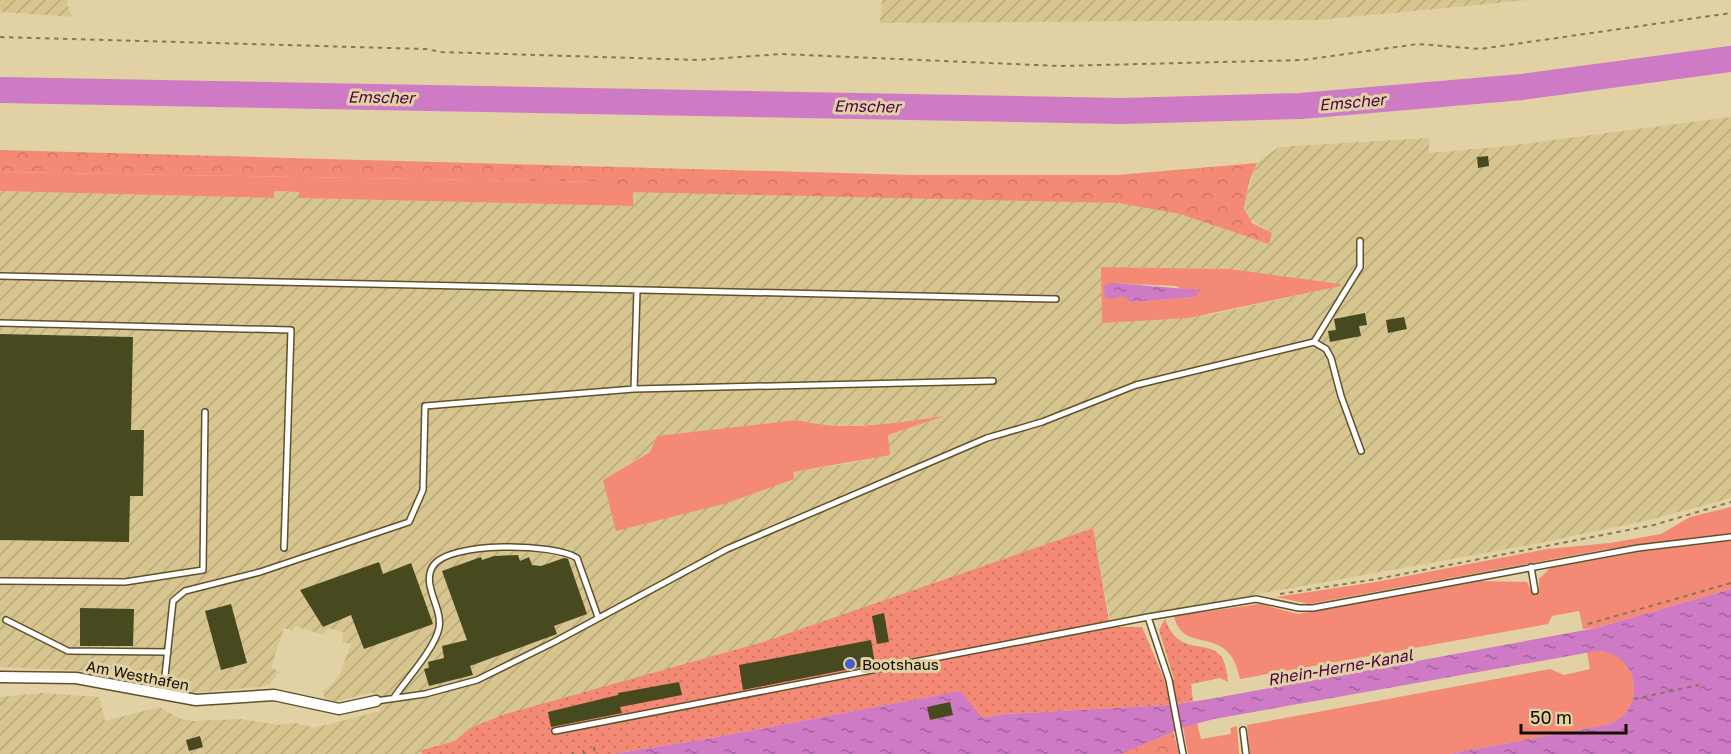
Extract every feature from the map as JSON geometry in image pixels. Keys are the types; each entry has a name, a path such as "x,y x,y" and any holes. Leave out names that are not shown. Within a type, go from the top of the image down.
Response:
{"street":[{"name":"Am Westhafen","path":"0,677 76,678 163,696 196,700 274,695 339,709 376,701"}],"lane":[{"path":"1314,342 1360,267 1360,241"},
{"path":"0,276 1056,299"},
{"path":"634,389 637,290"},
{"path":"0,323 291,330 284,548"},
{"path":"376,701 395,696 425,694 477,680 556,641 727,549 785,522 987,438 1042,422 1136,385 1314,342 1326,349 1331,358 1341,396 1361,451"},
{"path":"163,696 173,602 185,591 260,572 409,522 423,490 425,406 634,389 993,381"},
{"path":"0,581 125,582 203,570 205,412"},
{"path":"555,731 1148,617 1263,600 1299,608 1313,608 1638,548 1731,537"},
{"path":"395,696 435,640 440,616 429,579 433,566 444,555 470,549 530,547 569,552 577,558 597,617"},
{"path":"1531,567 1535,591"},
{"path":"1148,617 1169,680 1183,754"},
{"path":"6,621 68,651 168,652"},
{"path":"1243,730 1246,754"}],"path":[{"path":"0,37 426,49 441,52 698,60 781,54 1060,66 1303,60 1418,44 1480,49 1731,13"},
{"path":"1263,600 1285,593 1377,579 1654,525 1731,502"},
{"path":"1588,624 1731,584"},
{"path":"1634,699 1699,685"},
{"path":"594,747 595,754"},
{"path":"583,750 584,754"}],"shaded area":[{"path":"0,0 68,0 67,5 73,17 0,12"},
{"path":"882,0 1528,0 1318,20 880,23"},
{"path":"1731,117 1731,498 1649,520 1540,543 1110,621 1093,528 763,642 505,714 470,728 455,741 421,749 422,754 0,754 0,697 43,693 99,697 105,721 159,707 181,719 194,721 240,719 280,725 296,723 314,728 380,711 373,692 336,702 325,702 323,692 339,676 351,644 342,642 343,632 328,628 323,635 295,626 293,631 284,628 271,667 279,672 270,684 260,687 188,693 106,672 0,667 0,191 273,198 274,191 299,192 299,198 633,206 633,192 655,191 1118,203 1180,214 1269,244 1272,233 1249,219 1244,203 1257,163 1279,147 1429,138 1429,153 1498,147","holes":["1101,267 1230,269 1340,286 1209,315","939,417 888,435 888,439 858,462 793,472 603,480 650,451 657,436 797,420 814,425 878,425"]}],"green space":[{"path":"0,150 913,175 1117,175 1257,163 1249,182 1244,208 1252,223 1272,233 1269,244 1180,214 1118,203 626,192 601,182 0,172"},
{"path":"0,172 601,182 633,192 633,206 299,198 299,192 274,191 274,198 0,191"},
{"path":"1101,267 1230,269 1340,284 1341,286 1188,318 1102,323","holes":["1113,283 1176,286 1195,297 1131,302 1122,296"]},
{"path":"944,416 888,435 890,455 793,472 794,479 727,503 616,531 603,480 650,452 657,436 797,420 815,424 852,426 889,424"},
{"path":"1731,507 1731,533 1602,550 1309,604 1276,597 1376,582 1547,549 1610,543 1661,534 1690,517"},
{"path":"1093,528 1110,627 1142,627 1165,681 1174,679 1159,630 1165,619 1171,632 1178,639 1186,644 1217,652 1223,659 1228,682 1220,678 1191,684 1193,701 1169,705 1006,714 982,718 945,694 706,739 612,754 422,754 421,750 455,741 470,728 505,714 763,642"},
{"path":"1731,541 1731,589 1596,628 1583,629 1579,611 1552,616 1548,624 1240,679 1234,661 1226,650 1217,644 1187,635 1179,628 1174,616 1260,604 1298,614 1480,581 1527,582 1532,592 1539,590 1539,579 1550,568 1646,551"},
{"path":"1587,652 1611,653 1622,660 1630,670 1634,682 1634,694 1630,706 1622,716 1610,724 1449,754 1250,754 1247,725 1550,669 1564,675 1590,669"},
{"path":"1197,723 1201,739 1231,734 1230,728 1237,726 1239,754 1188,754 1183,727"},
{"path":"1173,731 1179,754 1121,754"}],"water":[{"path":"1113,283 1200,290 1195,297 1131,302 1122,296 1111,299 1105,297 1104,286"},
{"path":"1731,589 1731,754 1449,754 1610,724 1622,716 1630,706 1634,694 1634,682 1630,670 1611,654 1597,651 1214,719 1184,727 1121,754 612,754 706,739 960,691 982,718 1006,714 1169,705 1210,699 1596,628"}],"building":[{"path":"1488,156 1489,166 1478,168 1477,157"},
{"path":"1365,313 1367,325 1359,326 1361,336 1330,342 1328,331 1336,330 1334,319"},
{"path":"1404,317 1407,329 1388,333 1386,320"},
{"path":"0,334 133,337 131,430 144,430 143,496 130,496 129,542 0,540"},
{"path":"518,555 520,561 529,557 532,565 541,566 564,558 568,559 587,614 554,626 557,634 470,666 473,675 429,686 424,669 429,668 428,662 444,658 442,646 467,640 442,571 481,557 482,560 494,556"},
{"path":"379,562 383,574 411,563 433,624 364,649 351,615 323,627 300,590"},
{"path":"231,604 247,663 221,670 205,611"},
{"path":"80,608 134,609 133,646 80,646"},
{"path":"884,613 889,642 877,644 872,616"},
{"path":"871,640 875,664 743,690 739,665"},
{"path":"679,682 682,695 620,707 622,713 551,727 548,712 618,695 618,693"},
{"path":"950,702 953,715 930,720 927,707"},
{"path":"200,736 203,747 189,751 186,740"}],"waterway":[{"name":"Emscher","path":"0,90 1122,111 1301,106 1522,87 1731,59"}],"place":[{"name":"Bootshaus","path":"850,664"}],"water label":[{"name":"Rhein-Herne-Kanal","path":"1340,667"}]}
